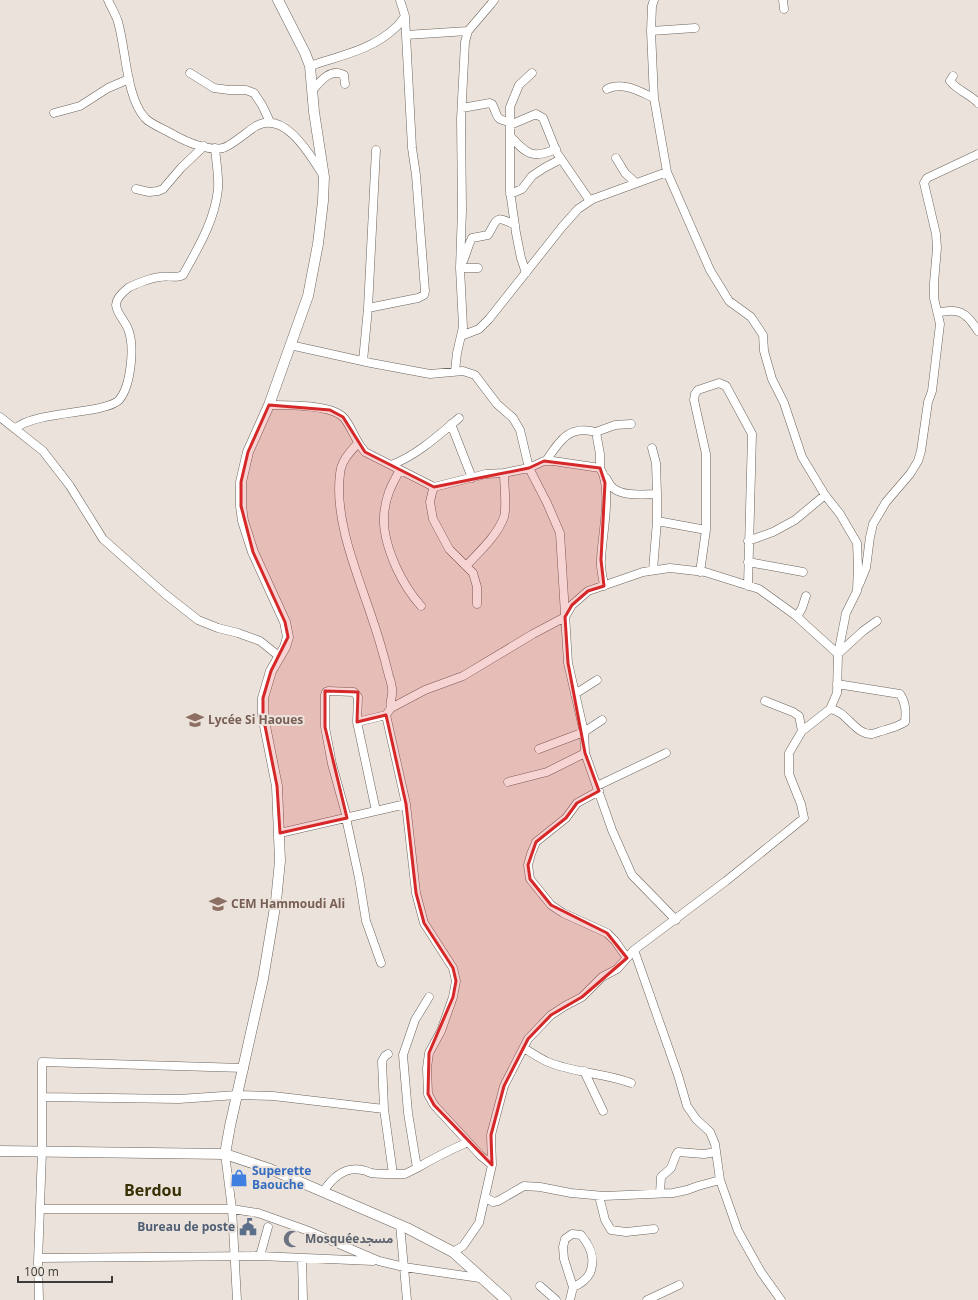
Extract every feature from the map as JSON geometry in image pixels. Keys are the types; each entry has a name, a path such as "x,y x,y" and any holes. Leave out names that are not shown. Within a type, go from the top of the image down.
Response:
{"main road":[{"path":"225,1154 263,979 276,901 280,861 277,786 263,716 263,698 271,671 280,657 288,637 285,622 253,552 240,506 241,482 248,452 269,405 308,296 318,244 323,201 324,177 312,92 310,66 278,0"},
{"path":"0,1151 225,1154 270,1169 400,1225 453,1252 506,1300"}],"street":[{"path":"108,0 118,21 129,79 134,96 138,108 145,119 185,141 216,148 224,148 258,125 270,122 285,127 307,150 324,177"},
{"path":"368,308 418,298 424,296 425,291 416,175 412,148 405,16 400,0"},
{"path":"455,371 457,353 463,327 460,268 462,210 462,108 465,42 468,31 494,0"},
{"path":"654,0 652,6 651,31 654,98 667,172 710,270 729,301 751,317 763,335 764,351 772,379 784,403 802,457 825,495 840,514 857,543 857,591"},
{"path":"783,0 784,9"},
{"path":"310,66 357,52 380,40 395,28 405,16"},
{"path":"651,31 695,28"},
{"path":"406,35 468,31"},
{"path":"190,73 214,88 246,90 254,93 262,105 270,122"},
{"path":"526,273 515,225 510,194 510,107 519,85 532,73"},
{"path":"312,92 324,78 329,75 341,74 344,76 345,84"},
{"path":"954,76 950,81 955,87 973,98 978,103"},
{"path":"54,114 80,106 108,88 129,79"},
{"path":"607,89 614,86 624,86 654,98"},
{"path":"462,108 490,103 492,104 496,116 500,120 510,124 536,114 543,118 561,159 590,201"},
{"path":"510,136 529,154 546,154 556,149"},
{"path":"136,189 149,192 163,189 181,168 204,146"},
{"path":"15,429 25,422 92,410 118,401 124,392 131,362 130,337 128,328 118,311 116,304 120,295 129,287 161,276 179,277 183,275 202,242 215,205 218,187 216,148"},
{"path":"364,361 376,150"},
{"path":"453,1252 463,1246 479,1223 492,1165 491,1135 504,1086 528,1039 551,1015 582,997 602,977 617,969 634,950 733,876 804,818 801,804 789,774 789,753 802,731 830,709 837,693 838,654 846,613 866,568 873,524 886,502 918,461 921,451 928,402 932,391 940,324 934,298 937,248 936,234 924,183 927,178 978,154"},
{"path":"616,158 625,173 636,183"},
{"path":"510,194 522,189 532,176 561,159"},
{"path":"461,336 479,329 489,320 562,227 578,209 593,199 667,172"},
{"path":"460,268 465,260 472,238 488,235 494,223 498,220 503,219 515,225"},
{"path":"460,268 478,268"},
{"path":"937,311 944,313 952,310 963,313 972,321 978,332"},
{"path":"290,345 430,374 463,371 475,375 497,404 513,418 520,430 529,468 548,503 560,533 568,663 584,732 586,753 612,830 632,875 676,920"},
{"path":"700,572 706,530 706,454 694,400 695,394 698,390 719,383 726,386 752,434 748,586"},
{"path":"269,405 298,405 330,410 343,417 352,430 358,443 366,452 434,487 486,474 504,473 529,468 546,461 553,461 602,472 613,488 621,492 632,494 657,494"},
{"path":"0,417 43,451 70,486 103,539 165,594 198,620 260,642 280,657"},
{"path":"391,465 408,457 459,418"},
{"path":"451,424 472,478"},
{"path":"546,461 560,440 572,432 582,430 596,432 615,425 631,424"},
{"path":"596,432 605,483 606,508 601,560 604,586"},
{"path":"358,443 346,456 340,473 339,496 344,530 390,677 392,696 388,712 406,804 416,893 424,923 453,968 456,981 453,996 441,1031 429,1053 427,1068 428,1094 434,1105 481,1156 492,1165"},
{"path":"652,448 656,463 657,494 654,570"},
{"path":"400,470 389,492 385,508 384,528 388,547 405,585 412,597 421,606"},
{"path":"466,566 485,546 499,528 504,515 504,473"},
{"path":"434,487 430,502 433,519 449,549 473,573 477,587 477,604"},
{"path":"748,541 773,532 795,520 825,495"},
{"path":"657,521 706,530"},
{"path":"748,562 803,572"},
{"path":"357,722 388,712 425,690 463,676 532,634 565,617 572,605 588,592 643,572 654,570 670,568 700,572 760,589 797,617 838,654"},
{"path":"797,617 806,596"},
{"path":"838,654 863,631 877,621"},
{"path":"575,694 597,680"},
{"path":"830,709 834,709 842,714 855,726 866,733 873,734 901,725 905,722 906,712 904,700 900,694 837,684"},
{"path":"376,811 357,722 358,697 354,692 326,692 325,727 332,764 359,878 366,921 381,963"},
{"path":"765,700 799,716 802,731"},
{"path":"539,749 584,732 602,720"},
{"path":"508,782 547,772 586,753"},
{"path":"627,958 615,941 607,933 564,914 551,905 530,879 528,865 536,842 566,818 577,803 598,789 666,753"},
{"path":"280,833 406,804"},
{"path":"634,950 678,1075 687,1106 696,1119 710,1132 715,1144 720,1180 738,1231 761,1272 781,1300"},
{"path":"417,1168 408,1113 403,1055 415,1020 429,996"},
{"path":"524,1048 547,1062 619,1078 631,1083"},
{"path":"388,1054 382,1061 384,1109 393,1174"},
{"path":"39,1300 38,1258 42,1151 42,1062 244,1068"},
{"path":"584,1071 603,1111"},
{"path":"42,1097 179,1099 237,1095 273,1096 384,1109"},
{"path":"323,1192 330,1181 338,1174 350,1170 361,1169 370,1173 405,1174 429,1162 443,1152 468,1142"},
{"path":"660,1194 661,1177 671,1168 678,1152 704,1154 716,1152"},
{"path":"225,1154 232,1209 236,1300"},
{"path":"485,1197 493,1202 498,1201 524,1186 599,1196 660,1194 687,1190 720,1180"},
{"path":"599,1196 605,1220 610,1230 626,1232 654,1229"},
{"path":"40,1209 232,1209 258,1213 306,1230 379,1261 404,1267 480,1278"},
{"path":"400,1225 407,1300"},
{"path":"260,1256 268,1227"},
{"path":"570,1300 573,1287 564,1259 563,1247 565,1239 572,1234 581,1235 588,1244 593,1257 593,1266 587,1277 580,1285 573,1287"},
{"path":"38,1258 260,1256 379,1261"},
{"path":"302,1258 303,1300"},
{"path":"647,1300 679,1285"},
{"path":"540,1286 556,1300"},
{"path":"406,1287 412,1300"}],"highlighted area":[{"path":"269,405 330,410 343,417 365,452 434,487 529,468 544,461 600,468 605,483 601,560 604,586 588,591 572,605 565,617 568,663 585,753 599,791 577,803 566,818 536,842 528,865 530,879 551,905 607,933 627,958 582,997 551,1015 528,1039 504,1086 491,1135 492,1165 434,1105 428,1094 429,1053 453,997 456,981 453,968 424,923 416,893 406,804 386,715 357,722 358,692 325,691 325,727 347,818 280,833 277,786 263,716 263,698 271,671 288,637 285,622 253,552 241,506 241,482 248,452"}],"place":[{"name":"Lycée Si Haoues","path":"195,720"},
{"name":"CEM Hammoudi Ali","path":"218,904"},
{"name":"Superette Baouche","path":"239,1178"},
{"name":"Bureau de poste","path":"248,1227"},
{"name":"Mosquéeمسجد","path":"292,1239"}],"district":[{"name":"Berdou","path":"153,1190"}]}
